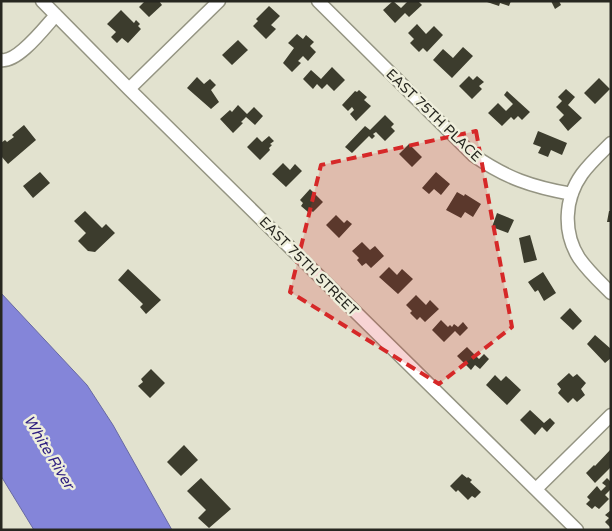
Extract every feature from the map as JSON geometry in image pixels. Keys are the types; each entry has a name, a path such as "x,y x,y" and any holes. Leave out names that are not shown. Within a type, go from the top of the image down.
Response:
{"street":[{"name":"EAST 75TH STREET","path":"42,1 577,530"},
{"path":"129,89 219,1"},
{"name":"EAST 75TH PLACE","path":"318,1 473,155 490,168 514,180 572,194"},
{"path":"1,60 5,61 13,58 24,50 56,15"},
{"path":"611,143 582,173 572,194 568,216 572,243 585,266 611,293"},
{"path":"536,490 611,415"}],"highlighted area":[{"path":"476,131 512,327 439,384 290,292 321,165"}],"water":[{"name":"White River","path":"1,293 87,385 113,425 172,530 34,530 1,476"}],"building":[{"path":"145,1 159,1 162,5 149,17 139,7"},
{"path":"393,1 401,8 408,1 418,1 422,5 409,17 405,13 395,23 383,10"},
{"path":"511,1 509,6 500,3 499,6 487,2"},
{"path":"551,1 559,1 561,5 555,9"},
{"path":"269,6 280,16 271,25 276,29 266,39 253,26 258,21 256,19"},
{"path":"121,10 134,23 136,20 140,24 138,26 141,29 128,43 122,38 117,43 111,37 116,32 107,24"},
{"path":"417,24 426,34 434,26 443,35 427,52 423,48 419,52 410,43 414,39 408,33"},
{"path":"297,34 303,39 306,35 314,42 310,46 316,52 308,61 303,56 298,61 301,63 292,72 283,63 294,48 288,43"},
{"path":"238,40 248,50 232,65 222,55"},
{"path":"463,47 473,56 452,78 433,60 443,49 453,58"},
{"path":"332,67 345,80 334,91 327,84 322,89 317,84 313,89 303,79 311,70 321,79"},
{"path":"469,76 473,80 477,76 484,82 479,86 482,89 472,99 459,86"},
{"path":"197,77 204,84 210,79 216,85 211,90 219,102 211,109 187,88"},
{"path":"599,78 610,89 595,104 584,93"},
{"path":"566,89 575,97 568,105 582,118 568,131 559,120 564,115 556,107 562,101 558,97"},
{"path":"359,90 367,97 364,100 371,106 356,121 350,114 354,110 352,107 348,111 342,105 355,91"},
{"path":"507,91 530,112 522,120 518,116 514,120 511,117 502,126 488,113 498,103 506,111 513,104 504,95"},
{"path":"238,105 247,114 254,107 263,116 255,125 246,117 233,133 220,119 230,110 232,112"},
{"path":"385,115 394,124 391,127 395,131 385,141 376,132 373,134 375,136 372,139 369,136 352,153 345,147 365,126 370,130"},
{"path":"24,125 36,140 8,164 1,156 1,143 5,140 7,142 14,137 12,135"},
{"path":"538,131 567,143 562,155 551,150 548,157 538,153 541,147 533,144"},
{"path":"269,136 274,141 270,144 272,145 269,148 270,150 260,160 247,147 257,137 262,142"},
{"path":"409,144 422,157 412,167 399,154"},
{"path":"283,163 290,170 295,164 302,171 286,187 272,174"},
{"path":"40,172 50,183 33,198 23,186"},
{"path":"436,172 450,184 441,195 434,189 429,194 422,188"},
{"path":"310,189 323,202 313,212 310,210 308,212 301,206 303,203 300,200"},
{"path":"457,192 464,196 465,194 481,204 473,217 465,212 461,218 446,210"},
{"path":"85,211 102,228 106,224 115,233 95,252 88,251 78,241 86,233 74,221"},
{"path":"609,211 611,211 611,222 607,222"},
{"path":"497,213 514,220 508,233 492,227"},
{"path":"336,215 344,223 347,220 352,224 339,238 326,225"},
{"path":"530,235 537,260 524,263 519,238"},
{"path":"362,242 370,250 375,246 384,256 371,268 366,263 362,266 357,260 359,258 352,251"},
{"path":"389,267 397,275 402,269 413,279 398,294 379,277"},
{"path":"128,269 161,300 146,314 140,307 143,304 118,280"},
{"path":"543,272 556,293 544,301 538,290 535,292 528,282"},
{"path":"416,295 426,305 430,300 439,309 425,322 420,317 417,320 410,313 412,311 406,305"},
{"path":"570,308 582,321 573,330 560,318"},
{"path":"441,320 448,327 450,325 452,327 454,324 458,327 463,322 468,328 460,336 455,331 444,342 432,330"},
{"path":"595,335 611,349 611,358 605,363 587,344"},
{"path":"467,347 479,359 484,354 489,359 480,369 475,365 471,370 457,356"},
{"path":"151,369 165,383 150,398 138,386 143,382 141,379"},
{"path":"569,373 573,377 577,374 586,383 581,389 585,395 577,402 573,398 568,403 558,393 561,389 557,384"},
{"path":"495,375 501,381 506,376 521,390 507,405 486,385"},
{"path":"530,410 544,423 550,418 555,423 547,432 542,427 535,435 520,420"},
{"path":"184,445 198,460 181,476 167,462"},
{"path":"611,449 611,467 595,483 586,473"},
{"path":"462,474 472,480 470,482 481,492 475,498 472,496 468,500 458,490 456,492 450,486"},
{"path":"201,478 231,509 209,528 198,518 206,510 187,491"},
{"path":"607,478 611,482 611,489 605,495 609,499 599,509 595,506 592,509 586,504 590,500 587,497 597,486 601,491 606,486 602,483"},
{"path":"611,510 611,528 605,522 609,518 605,515"}]}
